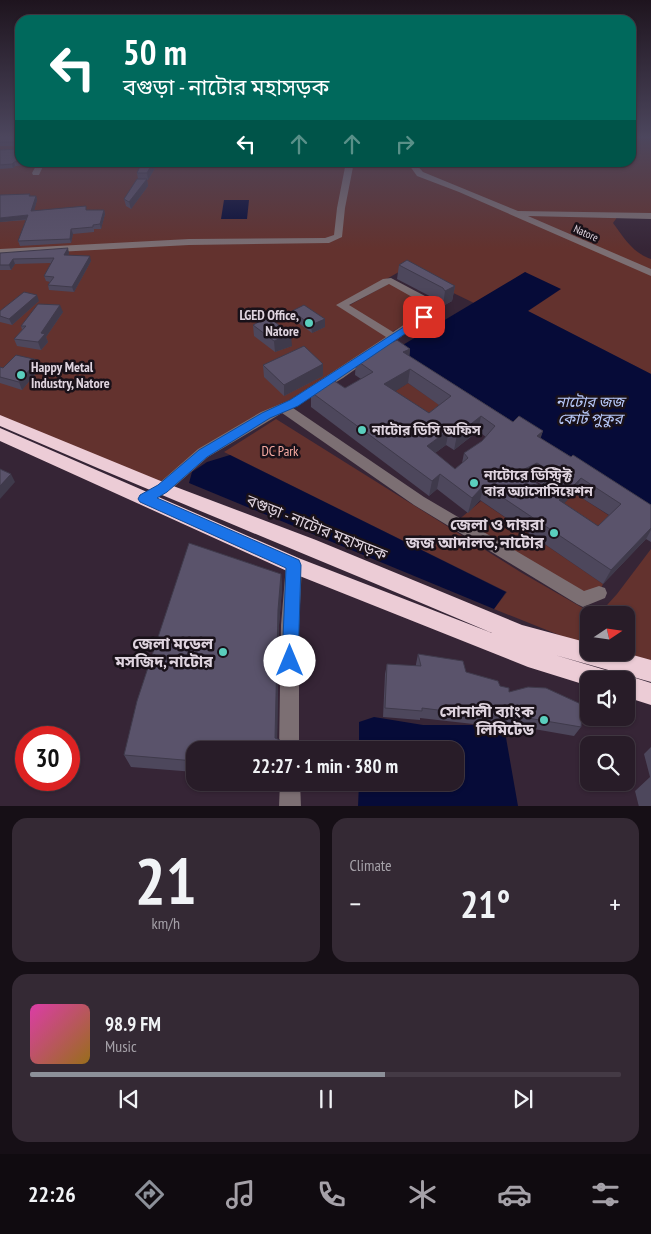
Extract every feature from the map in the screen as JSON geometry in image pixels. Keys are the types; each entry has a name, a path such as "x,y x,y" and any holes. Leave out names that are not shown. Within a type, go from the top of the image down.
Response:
{"highway":[{"name":"বগুড়া - নাটোর মহাসড়ক","path":"0,420 162,489 309,546 521,635 651,671"},
{"path":"0,434 294,565 528,657 580,673"},
{"path":"145,499 162,489"},
{"path":"635,689 651,694"}],"street":[{"path":"0,252 189,242 326,241 338,237 340,208 347,174"},
{"name":"Natore","path":"420,174 651,273"},
{"name":"Natore","path":"512,212 651,216"},
{"path":"162,489 203,453 266,415 283,408 339,375 435,309 436,306 391,281 387,281 341,305 393,337"},
{"path":"283,408 419,501 583,599 599,593"},
{"path":"289,741 290,625 294,565"},
{"path":"290,791 290,806"}],"green space":[{"path":"0,174 651,174 651,216 618,216 613,223 634,249 651,259 651,374 528,311 526,272 474,303 404,269 341,305 393,337 203,453 162,489 0,420"},
{"path":"392,282 434,307 390,333 348,306"},
{"path":"408,383 448,411 426,428 383,399"},
{"name":"DC Park","path":"276,419 522,573 580,606 580,643 494,609 507,592 224,452"},
{"path":"574,493 613,518 591,540 553,515"},
{"path":"481,501 603,584 599,593 583,599 456,522"},
{"path":"651,549 651,671 624,661 635,661 635,606 606,606"}],"water":[{"path":"224,200 249,200 247,219 221,219"},
{"name":"নাটোর জজ কোর্ট পুকুর","path":"525,272 561,289 528,311 651,374 651,520 391,352"},
{"path":"230,455 506,592 494,609 189,483 192,472 207,462"},
{"path":"374,717 423,725 487,725 505,732 518,806 358,806 359,791 464,791 464,741 359,741 359,722"}],"building":[{"path":"137,179 147,179 129,202 124,199"},
{"path":"30,194 29,196 36,196 31,211 86,206 86,210 104,210 100,224 93,225 93,227 71,229 70,239 18,241 28,215 0,218 0,195"},
{"path":"68,248 64,255 90,256 72,287 48,285 54,277 44,276 54,258 13,259 9,265 0,265 0,253"},
{"path":"407,260 455,286 445,291 443,288 399,265"},
{"path":"24,292 37,295 9,319 0,316 0,311"},
{"path":"38,304 60,305 41,333 45,334 38,342 14,339 26,326 21,326"},
{"path":"304,305 325,319 311,325 292,311"},
{"path":"268,317 291,334 274,341 253,325"},
{"path":"397,340 410,349 403,352 513,422 519,416 543,431 537,436 571,457 573,455 651,505 651,528 611,570 484,485 472,498 440,474 432,481 311,392 333,380 345,388 373,372 356,360","holes":["410,369 451,396 429,413 384,384","481,416 495,426 482,441 464,453 468,458 455,469 427,446 449,430 457,435","537,463 554,473 541,486 518,472","581,478 621,504 598,526 559,500"]},
{"path":"304,346 323,364 284,385 263,365"},
{"path":"16,355 38,360 19,382 0,377 0,367 3,368"},
{"path":"0,469 11,474 0,486"},
{"name":"জেলা মডেল মসজিদ, নাটোর","path":"189,543 281,574 278,610 275,738 280,741 186,741 186,760 124,755 137,701"},
{"path":"418,654 463,661 466,672 498,681 500,686 509,688 509,692 528,687 546,688 580,704 581,727 516,716 486,716 422,708 422,711 385,708 387,664 421,666"}],"place":[{"name":"LGED Office, Natore","path":"309,323"},
{"name":"Happy Metal Industry, Natore","path":"21,375"},
{"name":"নাটোর ডিসি অফিস","path":"362,430"},
{"name":"নাটোরে ডিস্ট্রিক্ট বার অ্যাসোসিয়েশন","path":"474,483"},
{"name":"জেলা ও দায়রা জজ আদালত, নাটোর","path":"554,533"},
{"name":"জেলা মডেল মসজিদ, নাটোর","path":"223,652"},
{"name":"সোনালী ব্যাংক লিমিটেড","path":"544,720"}],"route":[{"path":"290,661 294,565 145,499 162,489 203,453 266,415 294,403 424,317"}]}
